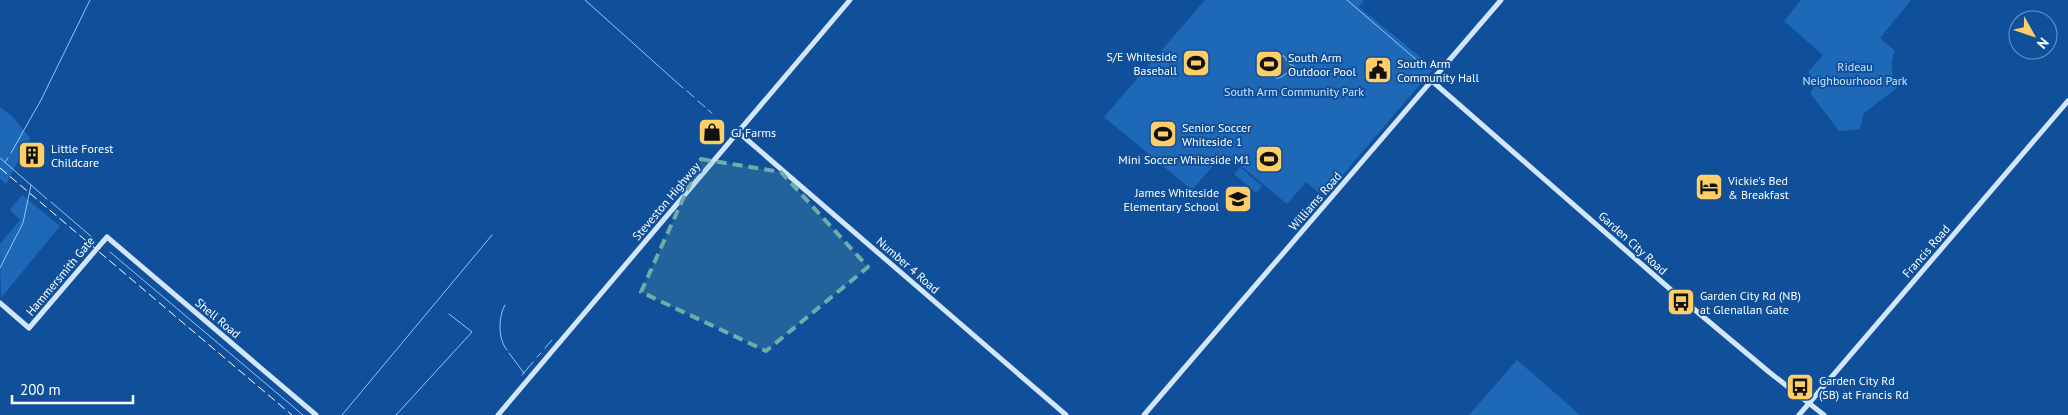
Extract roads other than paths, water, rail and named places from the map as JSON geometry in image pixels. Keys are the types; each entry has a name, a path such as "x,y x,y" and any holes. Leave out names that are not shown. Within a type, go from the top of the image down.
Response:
{"street":[{"name":"Steveston Highway","path":"498,415 850,0"},
{"name":"Williams Road","path":"1144,415 1500,0"},
{"name":"Garden City Road","path":"1432,81 1684,301 1824,415"},
{"name":"Francis Road","path":"1799,415 2068,101"},
{"name":"Number 4 Road","path":"737,131 1066,415"},
{"name":"Hammersmith Gate","path":"0,303 29,328 106,237"},
{"name":"Shell Road","path":"106,237 316,415"}],"waterway":[{"path":"11,153 41,100 90,0"},
{"path":"585,0 683,88"},
{"path":"1347,0 1419,62"},
{"path":"687,91 694,97"},
{"path":"698,101 705,107"},
{"path":"708,110 712,113"},
{"path":"0,158 47,199"},
{"path":"5,162 8,158"},
{"path":"0,268 23,223 31,185"},
{"path":"51,202 93,238"},
{"path":"342,415 492,235"},
{"path":"110,252 303,415"},
{"path":"505,305 501,316 500,328 502,340 507,350"},
{"path":"396,415 472,332 449,314"},
{"path":"545,348 552,340"},
{"path":"509,353 524,373"},
{"path":"537,357 541,353"},
{"path":"522,375 533,362"}],"railway":[{"path":"0,168 292,415"}],"place":[{"name":"S/E Whiteside Baseball","path":"1196,63"},
{"name":"South Arm Outdoor Pool","path":"1269,64"},
{"name":"South Arm Community Hall","path":"1378,70"},
{"name":"GJ Farms","path":"712,132"},
{"name":"Senior Soccer Whiteside 1","path":"1163,134"},
{"name":"Little Forest Childcare","path":"32,155"},
{"name":"Mini Soccer Whiteside M1","path":"1269,159"},
{"name":"Vickie's Bed & Breakfast","path":"1709,187"},
{"name":"James Whiteside Elementary School","path":"1238,199"},
{"name":"Garden City Rd (NB) at Glenallan Gate","path":"1681,302"},
{"name":"Garden City Rd (SB) at Francis Rd","path":"1800,387"}],"park label":[{"name":"Rideau Neighbourhood Park","path":"1855,73"},
{"name":"South Arm Community Park","path":"1294,91"}]}
